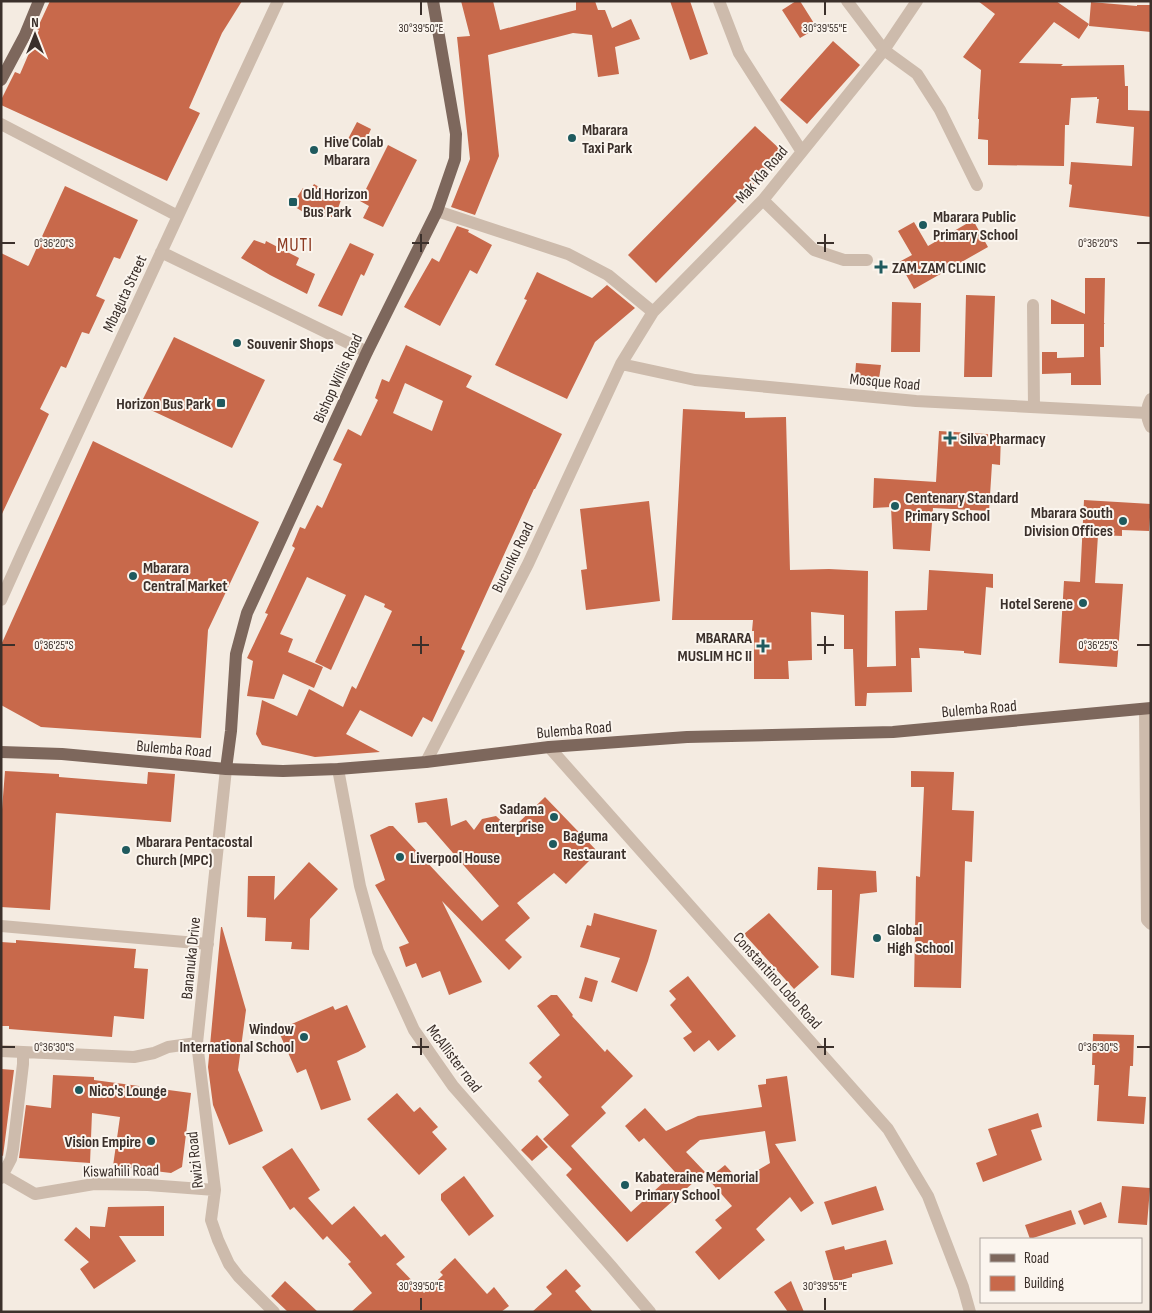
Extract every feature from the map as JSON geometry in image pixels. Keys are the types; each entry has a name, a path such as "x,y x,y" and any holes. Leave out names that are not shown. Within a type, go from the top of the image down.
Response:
{"main road":[{"path":"1,80 26,35 39,1"},
{"name":"Bishop Willis Road","path":"226,769 236,654 246,613 366,352 437,211 455,159 456,134 433,1"},
{"name":"Bulemba Road","path":"1,752 62,754 226,769 283,771 338,769 426,762 549,747 687,737 893,732 1148,708"}],"street":[{"name":"Mbaguta Street","path":"1,600 22,551 278,1"},
{"path":"720,1 739,53 802,152"},
{"path":"847,1 884,50 917,74 940,110 976,185"},
{"name":"Mak Kla Road","path":"621,364 654,312 763,200 884,50 917,1"},
{"path":"1,124 178,216"},
{"path":"763,200 814,250 844,260 867,260"},
{"path":"437,211 568,254 608,276 654,312"},
{"path":"161,252 366,352"},
{"path":"1033,305 1034,407"},
{"name":"Mosque Road","path":"621,364 704,381 916,401 1147,413"},
{"name":"Bucunku Road","path":"426,762 528,564 621,364"},
{"path":"1151,399 1147,413 1151,427"},
{"path":"1148,708 1148,920 1151,924"},
{"name":"Constantino Lobo Road","path":"549,747 888,1129 928,1196 963,1287 970,1312"},
{"name":"Bananuka Drive","path":"197,1043 226,769"},
{"name":"McAllister road","path":"338,769 360,886 378,951 414,1030 453,1086 650,1312"},
{"path":"1,926 208,944"},
{"path":"1,1051 134,1057 175,1046 197,1043"},
{"name":"Rwizi Road","path":"197,1043 215,1190 211,1220 229,1264 239,1277 274,1312"},
{"name":"Kiswahili Road","path":"22,1052 21,1080 13,1149 11,1159 2,1177 35,1194 94,1184 148,1185 215,1190"}],"building":[{"path":"50,1 242,1 222,33 189,108 200,113 167,181 1,105 1,100 15,72 20,74"},
{"path":"461,1 493,1 500,30 576,10 576,1 595,1 598,10 605,10 612,28 631,19 640,39 615,47 619,74 598,77 592,35 573,33 488,55 499,156 475,215 451,207 470,159 457,37 470,36"},
{"path":"670,1 690,1 708,54 690,60"},
{"path":"796,1 800,1 817,28 800,38 782,10"},
{"path":"978,1 1056,1 1089,24 1079,39 1054,22 1019,63 1063,64 1061,66 1124,65 1125,86 1128,86 1128,110 1151,111 1151,217 1069,207 1072,185 1069,184 1071,162 1132,166 1134,127 1096,123 1099,99 1097,97 1071,98 1069,125 1065,125 1064,166 988,165 988,140 978,139 981,70 963,57 995,14"},
{"path":"1091,2 1137,6 1151,5 1151,32 1089,26"},
{"path":"833,41 860,65 807,124 780,100"},
{"path":"357,122 371,129 363,147 348,139"},
{"path":"755,126 784,153 656,283 628,255"},
{"path":"388,145 417,160 383,227 363,218 369,206 360,201"},
{"path":"314,184 341,200 335,217 311,217 292,205 303,188 309,192"},
{"path":"65,186 138,220 120,259 114,257 96,296 105,300 89,334 82,332 66,368 61,366 40,409 49,414 1,516 1,253 29,265"},
{"path":"973,220 988,247 914,289 899,262 912,255 898,231 914,222 928,246"},
{"path":"457,226 469,230 468,232 492,245 477,274 470,270 440,326 404,307 432,258 439,262"},
{"path":"254,240 265,244 266,241 299,258 296,265 315,274 307,294 241,258"},
{"path":"350,243 374,254 364,276 361,274 342,316 318,306"},
{"path":"537,272 592,298 607,285 635,308 595,342 567,399 495,365 527,300 524,299"},
{"path":"1085,278 1105,278 1104,347 1100,347 1101,385 1071,385 1071,373 1042,374 1042,352 1057,352 1057,358 1084,357 1084,324 1051,324 1051,299 1085,314"},
{"path":"966,295 995,296 992,377 964,377"},
{"path":"892,302 921,303 920,352 891,352"},
{"path":"174,337 265,380 232,448 140,405"},
{"path":"406,345 472,376 466,387 562,434 534,489 461,649 465,651 432,722 423,717 412,737 360,710 346,734 380,752 315,757 262,745 256,734 262,700 297,716 309,689 343,707 352,686 356,689 392,611 384,607 385,604 365,595 331,670 315,662 346,595 307,577 280,634 293,639 288,652 323,667 314,688 283,674 274,699 247,696 253,661 247,658 268,614 265,613 295,548 292,546 300,527 305,529 317,505 322,508 342,464 333,460 348,429 361,436 378,400 375,398 382,379 389,382","holes":["405,383 443,401 432,431 393,413"]},
{"path":"856,363 881,365 879,379 855,376"},
{"path":"683,409 745,412 745,418 786,417 790,570 868,571 867,667 896,666 895,611 927,610 929,570 993,574 993,588 986,587 981,655 964,653 964,651 919,648 920,658 911,658 912,692 867,693 866,706 855,706 853,649 844,649 844,615 811,612 812,660 788,661 789,679 754,679 753,620 672,620"},
{"path":"939,431 1001,435 1000,465 992,464 989,511 933,508 930,551 893,549 891,507 873,508 874,478 936,482"},
{"name":"Mbarara Central Market","path":"93,441 259,522 208,630 201,738 41,727 1,705 1,645"},
{"path":"1084,500 1151,504 1149,531 1122,530 1122,536 1098,535 1095,583 1123,584 1117,667 1059,663 1064,581 1080,582"},
{"path":"649,501 660,601 586,610 581,570 587,569 580,509"},
{"path":"5,771 59,774 59,777 147,784 148,772 175,774 171,822 56,813 50,910 1,907 1,822"},
{"path":"911,771 954,772 952,810 974,811 972,862 965,861 961,988 914,987 916,876 920,877 924,787 911,787"},
{"path":"545,797 598,852 566,884 554,873 517,903 530,918 505,940 522,957 509,970 442,901 482,982 449,995 440,971 422,978 416,963 406,967 399,947 409,943 375,885 385,880 370,835 393,826 482,921 499,906 426,822 418,823 415,803 447,798 451,826 466,820 474,830 482,819 496,816 511,830"},
{"path":"309,862 338,889 310,919 309,950 291,949 292,942 265,941 266,918 247,917 248,876 275,876 274,900"},
{"path":"818,867 876,871 877,892 860,894 854,978 831,975 832,890 817,890"},
{"path":"594,913 657,930 637,992 611,982 620,958 580,947 587,925 591,926"},
{"path":"769,913 819,967 794,989 744,934"},
{"path":"221,927 246,1010 238,1070 263,1131 229,1145 213,1105 208,1067"},
{"path":"16,940 136,949 134,968 148,969 144,1019 114,1016 112,1037 9,1029 9,1026 1,1026 1,942 16,943"},
{"path":"688,976 736,1036 718,1051 709,1040 694,1052 683,1038 692,1032 670,1005 676,999 669,991"},
{"path":"585,977 598,981 592,1002 579,998"},
{"path":"551,995 557,995 572,1016 605,1052 607,1049 633,1076 601,1107 606,1113 571,1146 631,1212 675,1172 644,1138 639,1142 625,1126 645,1108 666,1131 698,1116 762,1107 758,1085 766,1084 766,1079 787,1076 796,1141 775,1144 814,1203 801,1212 790,1197 756,1229 765,1240 719,1280 695,1252 722,1228 715,1220 732,1206 708,1179 725,1165 740,1181 770,1163 765,1131 700,1140 686,1152 705,1172 627,1242 566,1175 572,1169 543,1139 569,1115 538,1081 542,1077 529,1063 560,1035 537,1006"},
{"path":"347,1005 366,1047 337,1061 351,1100 321,1110 306,1069 297,1073 278,1030 333,1006 335,1010"},
{"path":"1093,1034 1134,1035 1133,1066 1130,1066 1128,1096 1146,1097 1144,1124 1097,1121 1099,1085 1094,1085 1095,1065 1092,1065"},
{"path":"1,1069 14,1070 3,1156 1,1155"},
{"path":"53,1075 94,1077 94,1080 191,1093 182,1167 171,1173 113,1166 120,1117 92,1113 90,1163 19,1158 26,1105 51,1108"},
{"path":"397,1093 414,1112 420,1107 438,1127 432,1132 447,1149 419,1175 367,1119"},
{"path":"1038,1113 1042,1127 1031,1130 1042,1160 983,1182 976,1163 997,1155 988,1129"},
{"path":"537,1135 548,1147 532,1161 521,1150"},
{"path":"292,1148 320,1190 308,1198 332,1225 354,1206 381,1237 385,1234 405,1257 396,1264 424,1293 443,1275 440,1272 455,1258 487,1294 494,1287 509,1306 501,1312 351,1312 372,1293 348,1264 351,1262 327,1236 323,1240 294,1207 290,1210 262,1167"},
{"path":"464,1176 494,1216 469,1236 441,1200 441,1194"},
{"path":"876,1186 884,1210 832,1225 824,1202"},
{"path":"1122,1186 1150,1188 1147,1225 1118,1223"},
{"path":"1101,1202 1107,1217 1084,1225 1078,1211"},
{"path":"164,1206 164,1236 119,1236 136,1261 94,1289 80,1269 89,1262 64,1240 76,1227 90,1239 90,1226 105,1227 108,1207"},
{"path":"1071,1210 1076,1224 1033,1238 1030,1238 1025,1225"},
{"path":"886,1240 893,1264 852,1274 852,1277 834,1282 825,1251 844,1246 845,1250"},
{"path":"566,1269 581,1286 575,1291 593,1312 532,1312 552,1294 546,1287"},
{"path":"285,1281 318,1312 288,1312 271,1296"},
{"path":"791,1281 804,1312 788,1312 774,1292"}],"place":[{"name":"Mbarara Taxi Park","path":"572,138"},
{"name":"Hive Colab Mbarara","path":"314,150"},
{"name":"Old Horizon Bus Park","path":"293,202"},
{"name":"Mbarara Public Primary School","path":"923,225"},
{"name":"ZAM.ZAM CLINIC","path":"881,267"},
{"name":"Souvenir Shops","path":"237,343"},
{"name":"Horizon Bus Park","path":"221,403"},
{"name":"Silva Pharmacy","path":"950,438"},
{"name":"Centenary Standard Primary School","path":"895,506"},
{"name":"Mbarara South Division Offices","path":"1123,521"},
{"name":"Mbarara Central Market","path":"133,576"},
{"name":"Hotel Serene","path":"1083,603"},
{"name":"MBARARA MUSLIM HC II","path":"763,646"},
{"name":"Sadama enterprise","path":"554,817"},
{"name":"Baguma Restaurant","path":"553,844"},
{"name":"Mbarara Pentacostal Church (MPC)","path":"126,850"},
{"name":"Liverpool House","path":"400,857"},
{"name":"Global High School","path":"877,938"},
{"name":"Window International School","path":"304,1037"},
{"name":"Nico's Lounge","path":"79,1090"},
{"name":"Vision Empire","path":"151,1141"},
{"name":"Kabateraine Memorial Primary School","path":"625,1185"}],"district":[{"name":"MUTI","path":"295,244"}]}
